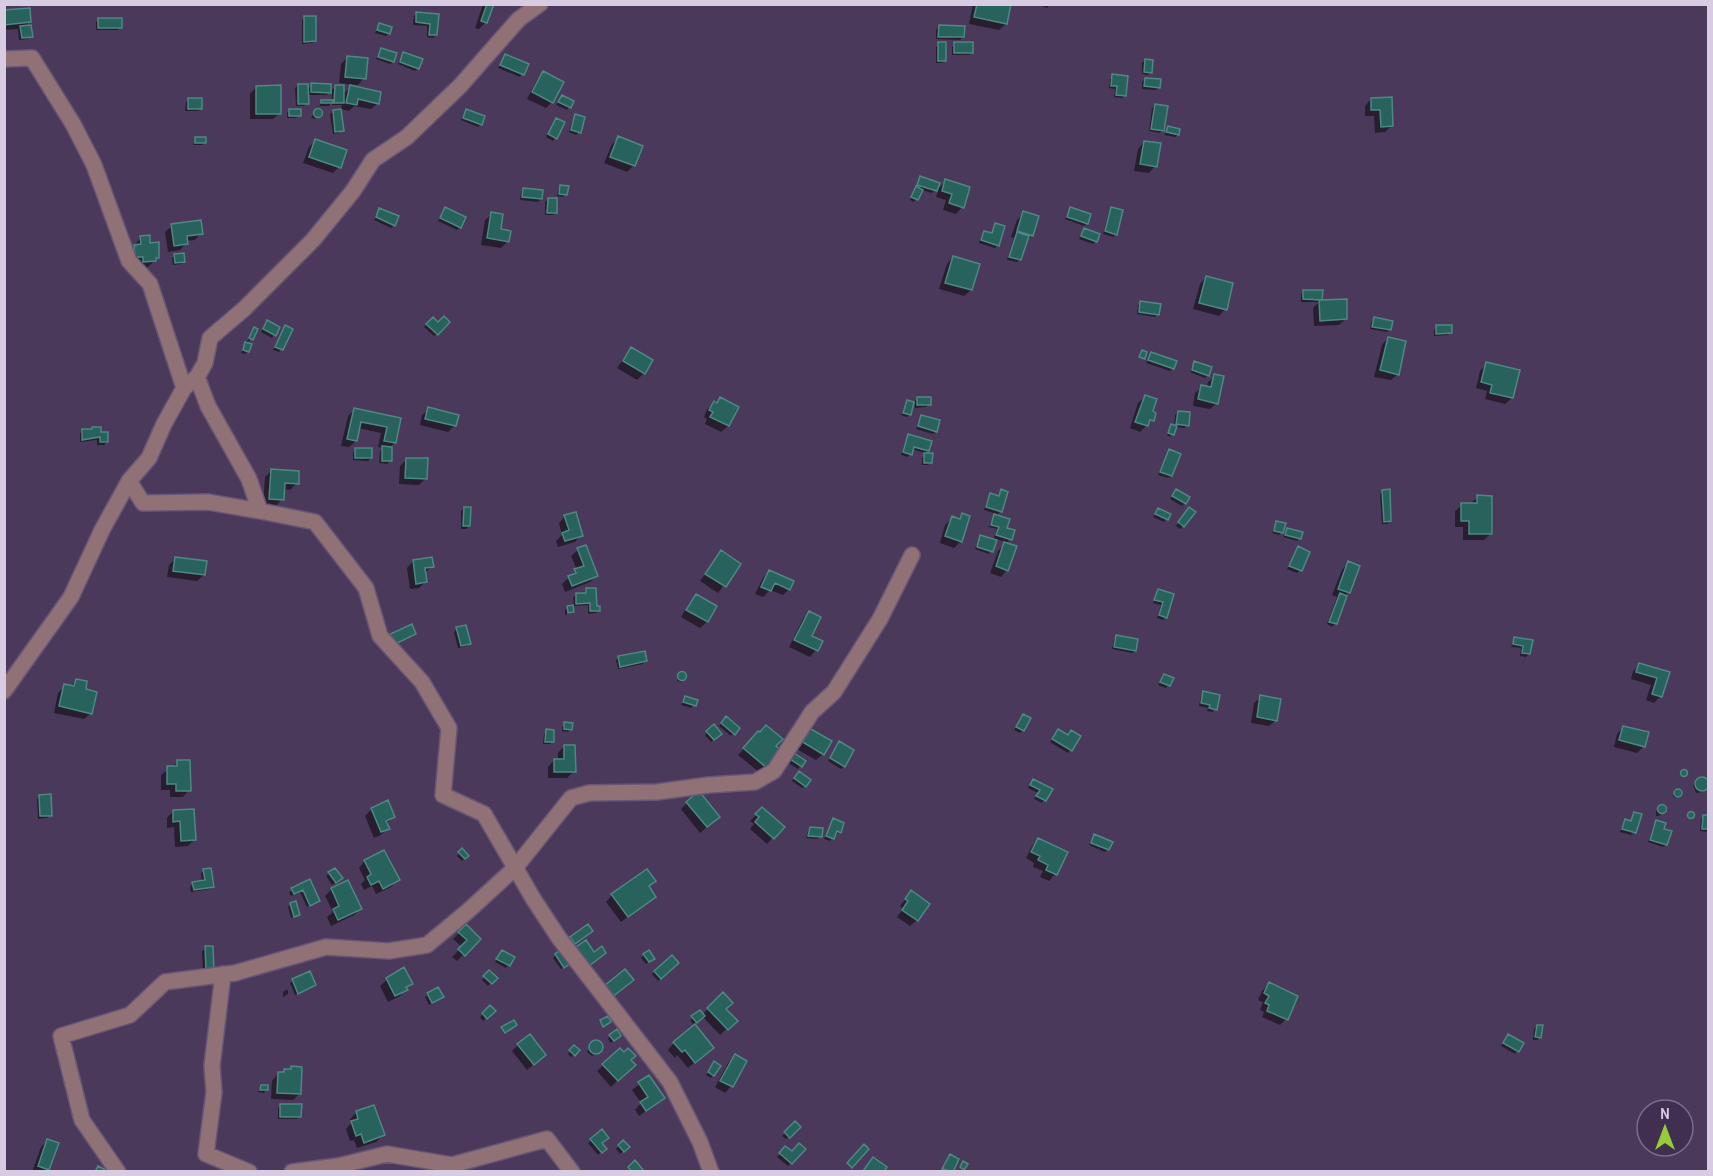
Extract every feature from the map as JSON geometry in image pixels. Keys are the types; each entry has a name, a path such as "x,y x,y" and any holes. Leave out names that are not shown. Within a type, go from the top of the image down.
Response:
{"street":[{"path":"4,692 9,676 70,597 84,572 102,530 129,481 149,458 184,388 197,376 204,363 210,338 244,309 312,240 352,191 373,160 407,137 460,86 519,20 540,4"},
{"path":"4,59 32,58 73,124 94,165 116,219 129,261 150,284 184,388"},
{"path":"197,376 208,406 249,479 260,511"},
{"path":"129,481 144,503 208,502 315,522 366,588 380,636 422,682 448,728 443,795 484,814 559,938 670,1082 700,1142 711,1172"},
{"path":"118,1172 82,1119 61,1036 130,1015 165,982 235,973 326,947 389,951 427,945 515,867 571,798 589,794 657,792 755,782 774,771 812,712 834,692 880,619 912,555"},
{"path":"223,974 212,1065 214,1092 206,1154 249,1172"},
{"path":"292,1172 338,1166 387,1154 452,1165 547,1139 572,1172"}],"building":[{"path":"487,4 494,4 487,23 481,21"},
{"path":"977,4 1011,4 1007,24 974,17"},
{"path":"30,8 31,22 4,25 4,10"},
{"path":"416,12 439,14 437,35 429,35 430,24 416,22"},
{"path":"304,16 316,16 316,41 304,42"},
{"path":"98,18 122,18 122,28 98,28"},
{"path":"379,23 392,27 390,34 377,30"},
{"path":"31,25 33,37 22,38 20,26"},
{"path":"939,25 965,26 964,37 938,37"},
{"path":"938,42 946,42 946,61 938,61"},
{"path":"954,42 973,42 973,53 954,53"},
{"path":"381,48 397,53 394,62 378,57"},
{"path":"403,52 423,59 419,69 400,62"},
{"path":"505,54 529,64 524,75 500,65"},
{"path":"347,56 368,58 366,79 345,77"},
{"path":"1145,59 1153,60 1152,73 1144,72"},
{"path":"543,71 564,82 553,103 532,92"},
{"path":"1112,74 1128,76 1126,96 1116,95 1117,86 1111,86"},
{"path":"1145,78 1161,79 1160,88 1144,86"},
{"path":"311,83 331,84 331,93 311,92"},
{"path":"298,84 308,84 309,104 298,104"},
{"path":"281,85 281,114 256,114 256,86"},
{"path":"335,85 344,85 344,103 334,103"},
{"path":"350,85 381,92 379,104 358,99 357,105 346,103"},
{"path":"562,95 574,101 571,108 558,102"},
{"path":"1392,97 1393,126 1381,127 1380,110 1371,110 1371,98"},
{"path":"188,98 202,98 202,109 188,109"},
{"path":"321,100 333,100 333,103 321,103"},
{"path":"1155,104 1168,106 1164,131 1151,129"},
{"path":"318,108 323,113 318,118 313,113"},
{"path":"289,109 301,109 301,116 289,116"},
{"path":"341,109 344,131 335,132 333,110"},
{"path":"466,109 485,116 482,125 463,118"},
{"path":"575,114 585,117 581,133 571,130"},
{"path":"556,118 565,122 557,139 548,134"},
{"path":"1168,126 1180,129 1179,135 1166,132"},
{"path":"618,136 643,146 635,166 610,157"},
{"path":"195,137 206,137 206,143 195,143"},
{"path":"315,139 347,150 341,168 309,157"},
{"path":"1144,141 1161,143 1157,167 1140,164"},
{"path":"920,176 940,183 937,191 917,185"},
{"path":"945,179 970,187 964,208 949,203 952,194 942,191"},
{"path":"560,185 569,186 567,195 559,194"},
{"path":"916,186 923,190 918,200 911,197"},
{"path":"523,188 543,190 542,199 522,197"},
{"path":"548,198 557,198 557,213 547,213"},
{"path":"445,207 466,217 461,228 440,218"},
{"path":"1070,207 1091,214 1088,224 1067,217"},
{"path":"1111,207 1123,210 1117,235 1105,231"},
{"path":"379,208 399,216 395,226 376,217"},
{"path":"1023,211 1039,216 1033,236 1017,231"},
{"path":"491,212 503,214 501,229 511,231 509,242 487,238"},
{"path":"201,220 203,234 187,236 188,244 174,246 171,224"},
{"path":"995,223 1005,226 999,246 981,240 984,231 992,233"},
{"path":"1084,228 1100,234 1097,242 1081,236"},
{"path":"1017,232 1029,236 1021,260 1009,257"},
{"path":"150,235 150,243 159,242 159,258 156,258 156,261 143,262 143,257 135,257 134,245 141,244 140,236"},
{"path":"184,253 185,262 175,263 174,254"},
{"path":"953,256 980,264 972,290 945,283"},
{"path":"1206,276 1233,283 1227,310 1199,303"},
{"path":"1303,290 1323,290 1322,300 1303,299"},
{"path":"1347,299 1347,319 1320,321 1319,300"},
{"path":"1140,301 1161,304 1159,315 1139,312"},
{"path":"444,316 450,322 438,335 426,324 433,317 438,322"},
{"path":"1374,317 1393,321 1391,330 1372,327"},
{"path":"267,320 280,327 276,336 263,329"},
{"path":"285,325 293,329 283,350 275,347"},
{"path":"1436,325 1452,325 1452,333 1436,334"},
{"path":"254,327 258,329 253,340 249,338"},
{"path":"1388,337 1406,341 1399,375 1380,370"},
{"path":"245,342 252,344 249,352 243,350"},
{"path":"631,347 653,360 645,374 623,361"},
{"path":"1142,350 1147,352 1145,359 1139,357"},
{"path":"1151,352 1177,361 1174,369 1148,360"},
{"path":"1194,361 1212,367 1209,376 1192,370"},
{"path":"1486,362 1520,370 1513,398 1490,393 1492,385 1481,382"},
{"path":"1214,374 1224,376 1218,404 1198,399 1201,385 1211,387"},
{"path":"1145,395 1157,399 1153,411 1156,413 1154,421 1150,420 1148,426 1135,422"},
{"path":"720,397 739,407 729,426 710,417 713,412 709,410 714,401 717,403"},
{"path":"917,397 931,397 931,405 917,405"},
{"path":"907,400 914,402 911,415 903,413"},
{"path":"428,407 459,415 456,426 425,419"},
{"path":"354,408 401,418 396,443 384,441 387,427 361,422 357,441 347,439"},
{"path":"1178,411 1190,412 1189,426 1176,424"},
{"path":"921,415 940,420 937,432 918,426"},
{"path":"1171,424 1177,426 1174,435 1168,433"},
{"path":"92,427 101,427 101,432 108,432 108,442 100,442 100,437 82,440 82,429 92,429"},
{"path":"908,434 932,441 929,451 914,447 912,455 903,452"},
{"path":"382,446 392,447 392,461 382,461"},
{"path":"355,448 372,448 372,458 355,458"},
{"path":"1169,449 1181,454 1172,476 1160,472"},
{"path":"924,453 933,453 932,463 924,463"},
{"path":"406,458 428,458 427,479 405,478"},
{"path":"271,469 299,471 299,484 285,483 284,500 269,499"},
{"path":"1001,489 1008,492 1002,512 986,507 990,493 999,496"},
{"path":"1176,489 1190,497 1186,504 1172,496"},
{"path":"1390,489 1391,521 1384,522 1382,490"},
{"path":"1477,495 1492,496 1492,534 1469,534 1469,521 1461,521 1461,503 1477,503"},
{"path":"464,507 471,507 470,526 463,526"},
{"path":"1189,507 1196,512 1184,527 1178,522"},
{"path":"1158,508 1171,514 1168,520 1155,514"},
{"path":"576,512 583,536 565,541 562,533 569,530 564,515"},
{"path":"962,513 970,516 962,542 945,536 952,516 960,519"},
{"path":"994,514 1010,519 1007,528 1015,530 1012,540 996,535 999,527 991,525"},
{"path":"1276,521 1286,523 1283,533 1274,531"},
{"path":"1287,528 1303,532 1301,539 1285,535"},
{"path":"980,535 997,540 993,552 977,547"},
{"path":"1004,542 1017,546 1008,571 996,566"},
{"path":"586,545 598,576 572,586 568,576 576,573 574,569 584,566 577,548"},
{"path":"1298,546 1310,552 1302,571 1289,566"},
{"path":"721,550 741,564 726,587 705,574"},
{"path":"175,557 207,561 205,575 173,571"},
{"path":"432,557 434,567 425,568 427,582 416,584 413,560"},
{"path":"1348,561 1360,566 1350,593 1338,589"},
{"path":"769,570 794,581 790,590 775,583 771,591 761,587"},
{"path":"586,588 596,588 597,606 600,606 600,611 590,611 590,603 576,604 576,593 586,593"},
{"path":"1158,589 1174,594 1167,618 1159,615 1163,602 1154,600"},
{"path":"1340,593 1347,596 1337,624 1329,622"},
{"path":"696,594 717,606 708,622 686,610"},
{"path":"573,605 574,612 568,613 567,606"},
{"path":"809,611 821,617 812,636 823,641 818,651 794,640"},
{"path":"412,624 416,634 393,645 388,635"},
{"path":"466,625 471,644 461,646 456,627"},
{"path":"1116,635 1138,639 1136,651 1114,647"},
{"path":"1514,637 1533,640 1530,654 1522,653 1523,646 1513,644"},
{"path":"645,651 647,661 620,667 618,656"},
{"path":"1639,663 1670,672 1662,697 1652,694 1657,678 1636,672"},
{"path":"682,672 686,676 682,680 678,676"},
{"path":"1164,674 1174,678 1170,686 1160,682"},
{"path":"76,679 87,681 86,689 97,692 92,714 59,706 64,684 74,686"},
{"path":"1203,691 1220,695 1217,710 1201,703"},
{"path":"1260,695 1281,699 1277,721 1257,717"},
{"path":"685,696 698,700 696,706 683,702"},
{"path":"1023,714 1031,718 1024,731 1016,727"},
{"path":"726,716 740,728 735,735 721,723"},
{"path":"564,722 573,723 572,730 564,729"},
{"path":"714,724 722,734 714,740 706,731"},
{"path":"766,725 783,739 776,746 782,751 767,768 743,748"},
{"path":"1623,726 1649,732 1645,747 1619,740"},
{"path":"809,728 832,741 824,755 801,741"},
{"path":"546,729 554,730 554,742 545,742"},
{"path":"1058,729 1068,735 1071,730 1081,736 1072,751 1052,739"},
{"path":"839,741 854,750 845,767 830,758"},
{"path":"564,745 575,745 576,772 554,772 554,759 564,759"},
{"path":"794,753 806,761 802,767 790,759"},
{"path":"177,760 190,760 191,791 176,791 176,784 167,784 167,766 177,766"},
{"path":"1684,770 1687,773 1684,776 1681,773"},
{"path":"799,771 811,780 806,787 794,778"},
{"path":"1699,777 1705,777 1709,784 1705,791 1699,791 1695,787 1695,781"},
{"path":"1033,779 1053,789 1046,801 1036,796 1040,790 1030,785"},
{"path":"1678,789 1682,793 1678,797 1674,793"},
{"path":"699,791 720,817 707,827 686,802"},
{"path":"51,794 52,816 40,816 39,795"},
{"path":"388,800 395,817 386,821 390,829 381,832 371,808"},
{"path":"1662,804 1667,809 1662,814 1657,809"},
{"path":"762,807 785,827 774,839 755,822 759,817 755,814"},
{"path":"194,809 196,840 181,841 180,821 173,822 173,810"},
{"path":"1634,812 1642,814 1636,833 1622,829 1625,819 1631,821"},
{"path":"1691,812 1694,815 1691,818 1688,815"},
{"path":"1703,815 1708,815 1708,829 1702,829"},
{"path":"833,818 844,823 841,833 837,831 834,839 826,836"},
{"path":"1656,820 1666,823 1664,829 1672,831 1667,845 1650,840"},
{"path":"810,827 823,828 822,837 808,836"},
{"path":"1094,834 1113,842 1109,850 1091,843"},
{"path":"1038,838 1068,852 1057,875 1046,870 1048,865 1038,860 1040,856 1031,852"},
{"path":"462,848 469,856 465,859 458,852"},
{"path":"384,850 400,880 383,889 379,881 371,885 367,877 371,874 364,860"},
{"path":"211,868 214,887 194,890 192,882 205,880 203,869"},
{"path":"335,868 343,878 336,883 328,872"},
{"path":"647,869 656,881 649,886 656,897 628,917 611,894"},
{"path":"310,879 320,901 310,906 303,890 294,894 291,888"},
{"path":"348,880 362,909 338,920 333,909 339,906 331,888"},
{"path":"911,890 930,904 918,921 902,910"},
{"path":"296,901 300,915 294,917 290,903"},
{"path":"466,924 481,939 465,956 458,949 467,940 458,932"},
{"path":"588,924 593,931 575,944 570,937"},
{"path":"586,940 594,952 602,946 606,953 589,966 576,947"},
{"path":"205,946 213,946 214,971 206,971"},
{"path":"562,949 571,963 564,968 555,954"},
{"path":"502,950 515,957 510,966 496,959"},
{"path":"649,950 655,959 649,962 643,954"},
{"path":"672,955 679,963 661,979 654,971"},
{"path":"404,967 413,984 406,987 408,990 395,996 386,978"},
{"path":"625,969 634,980 611,998 603,987"},
{"path":"489,970 498,978 492,984 483,976"},
{"path":"310,971 316,985 298,994 292,979"},
{"path":"1269,982 1298,996 1288,1020 1267,1011 1269,1005 1265,1003 1269,996 1264,993"},
{"path":"438,987 444,997 432,1003 427,993"},
{"path":"723,992 733,1003 726,1009 738,1021 728,1030 707,1008"},
{"path":"490,1005 496,1011 487,1019 482,1013"},
{"path":"700,1010 705,1016 697,1023 691,1016"},
{"path":"608,1016 611,1022 603,1027 600,1020"},
{"path":"514,1020 517,1025 505,1033 501,1027"},
{"path":"695,1024 714,1048 695,1063 685,1050 682,1052 673,1042"},
{"path":"1537,1025 1543,1025 1541,1038 1535,1037"},
{"path":"617,1029 621,1036 614,1041 609,1035"},
{"path":"530,1034 546,1055 534,1065 517,1044"},
{"path":"1508,1034 1524,1043 1519,1052 1503,1043"},
{"path":"596,1040 601,1042 603,1047 601,1052 596,1054 591,1052 589,1047 591,1042"},
{"path":"574,1045 580,1050 575,1056 569,1050"},
{"path":"620,1048 624,1052 628,1048 636,1056 631,1060 636,1065 618,1081 602,1064"},
{"path":"735,1054 747,1061 733,1087 720,1081"},
{"path":"714,1061 721,1066 714,1076 708,1072"},
{"path":"291,1066 302,1067 301,1094 277,1093 278,1072 291,1069"},
{"path":"649,1075 665,1098 646,1111 640,1102 648,1097 638,1082"},
{"path":"261,1085 268,1085 268,1090 260,1090"},
{"path":"280,1104 302,1104 301,1117 280,1117"},
{"path":"374,1105 385,1135 364,1143 361,1134 356,1136 351,1121 358,1119 356,1111"},
{"path":"795,1121 801,1127 790,1138 784,1132"},
{"path":"602,1129 609,1138 602,1143 607,1149 602,1153 590,1139"},
{"path":"47,1139 59,1143 49,1170 38,1166"},
{"path":"623,1140 630,1147 624,1152 618,1145"},
{"path":"799,1143 806,1149 792,1164 779,1153 785,1146 792,1151"},
{"path":"864,1144 869,1149 852,1168 847,1163"},
{"path":"950,1154 959,1159 953,1172 942,1169"},
{"path":"873,1157 887,1167 884,1172 863,1171"},
{"path":"635,1160 643,1172 632,1172 628,1167"},
{"path":"963,1161 968,1164 964,1170 960,1167"},
{"path":"98,1166 106,1170 105,1172 95,1172"}]}
